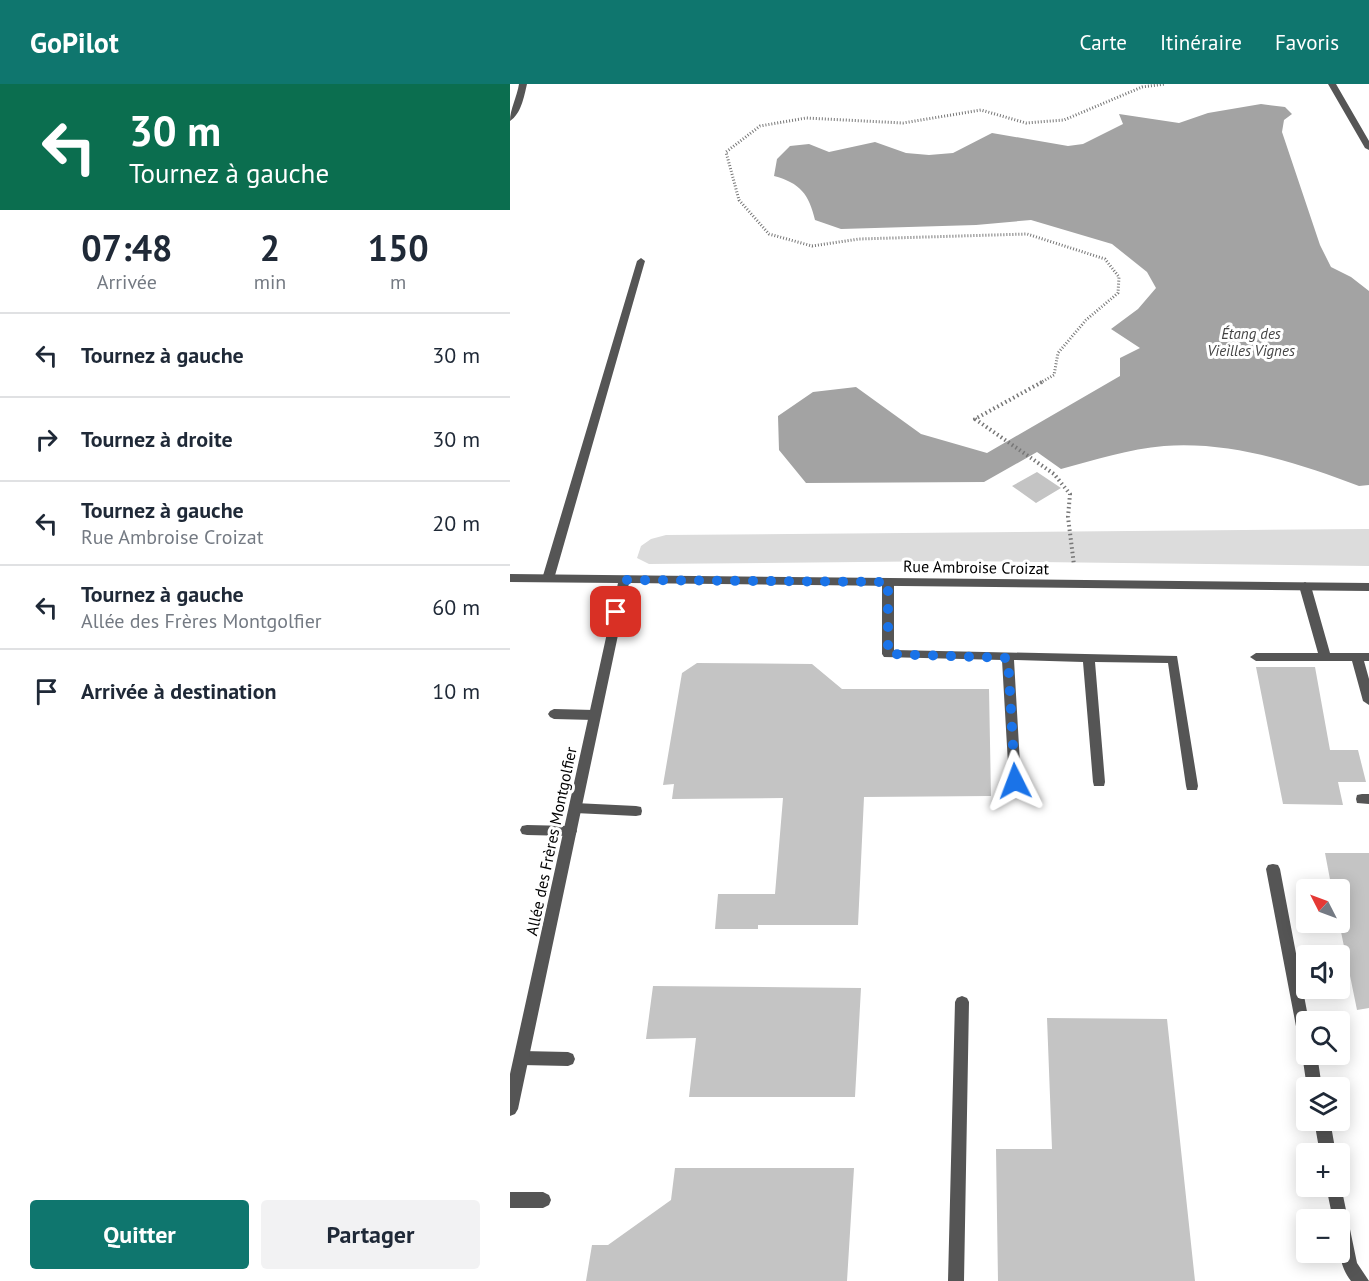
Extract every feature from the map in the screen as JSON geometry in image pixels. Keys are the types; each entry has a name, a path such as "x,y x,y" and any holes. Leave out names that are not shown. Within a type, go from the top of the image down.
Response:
{"street":[{"path":"510,119 520,100 523,84"},
{"path":"1332,84 1369,148"},
{"path":"548,579 640,261"},
{"name":"Rue Ambroise Croizat","path":"510,578 1369,587"},
{"name":"Allée des Frères Montgolfier","path":"510,1107 624,580"},
{"path":"888,582 888,654 1008,658 1173,659 1192,786"},
{"path":"1305,586 1325,657"},
{"path":"1256,657 1363,657 1369,701"},
{"path":"1008,658 1015,781"},
{"path":"1089,658 1099,782"},
{"path":"554,714 594,715"},
{"path":"575,808 636,811"},
{"path":"527,830 570,831"},
{"path":"1273,868 1300,1011"},
{"path":"956,1281 962,1002"},
{"path":"522,1058 568,1059"},
{"path":"1336,1197 1350,1267 1361,1281"},
{"path":"510,1200 543,1200"}],"path":[{"path":"1076,584 1068,517 1070,494 1054,474 975,419 1054,375 1058,353 1086,320 1118,293 1119,277 1105,259 1066,244 1027,234 859,239 812,246 769,234 740,200 726,152 760,126 806,118 903,123 981,110 1026,123 1064,120 1142,87 1165,84"}],"shaded area":[{"path":"1369,529 1369,566 958,561 649,564 637,558 641,546 651,539 666,535"}],"water":[{"name":"Étang des Vieilles Vignes","path":"1261,104 1285,107 1292,114 1284,120 1282,132 1320,245 1331,267 1351,277 1369,291 1369,485 1359,486 1312,469 1239,450 1189,445 1138,450 1061,469 1037,452 984,482 806,483 779,450 778,416 813,392 856,387 921,434 987,453 1120,376 1120,358 1140,348 1111,329 1138,309 1156,288 1147,272 1112,244 1031,220 976,225 841,229 815,220 810,203 802,191 791,182 774,176 777,159 790,146 809,144 829,152 875,142 906,153 929,155 953,153 992,133 1068,146 1083,144 1123,124 1119,114 1179,123 1208,113"}],"building":[{"path":"1037,472 1061,488 1036,503 1012,486"},
{"path":"697,663 812,664 842,689 989,689 991,796 864,797 858,925 758,925 758,929 715,929 718,894 775,894 783,798 672,799 674,784 663,785 682,673"},
{"path":"1256,667 1315,667 1330,750 1358,750 1366,782 1338,782 1343,805 1283,804"},
{"path":"1325,853 1369,853 1369,1008 1357,1010 1350,976 1350,945 1344,945 1341,933 1350,933 1350,879 1330,879"},
{"path":"653,986 861,988 855,1097 689,1097 696,1038 646,1039"},
{"path":"1047,1018 1167,1019 1195,1281 998,1281 996,1149 1052,1149"},
{"path":"675,1168 854,1168 847,1281 586,1281 592,1245 608,1245 671,1200"}],"route":[{"path":"616,612 624,580 888,582 888,654 1008,658 1015,781"}]}
